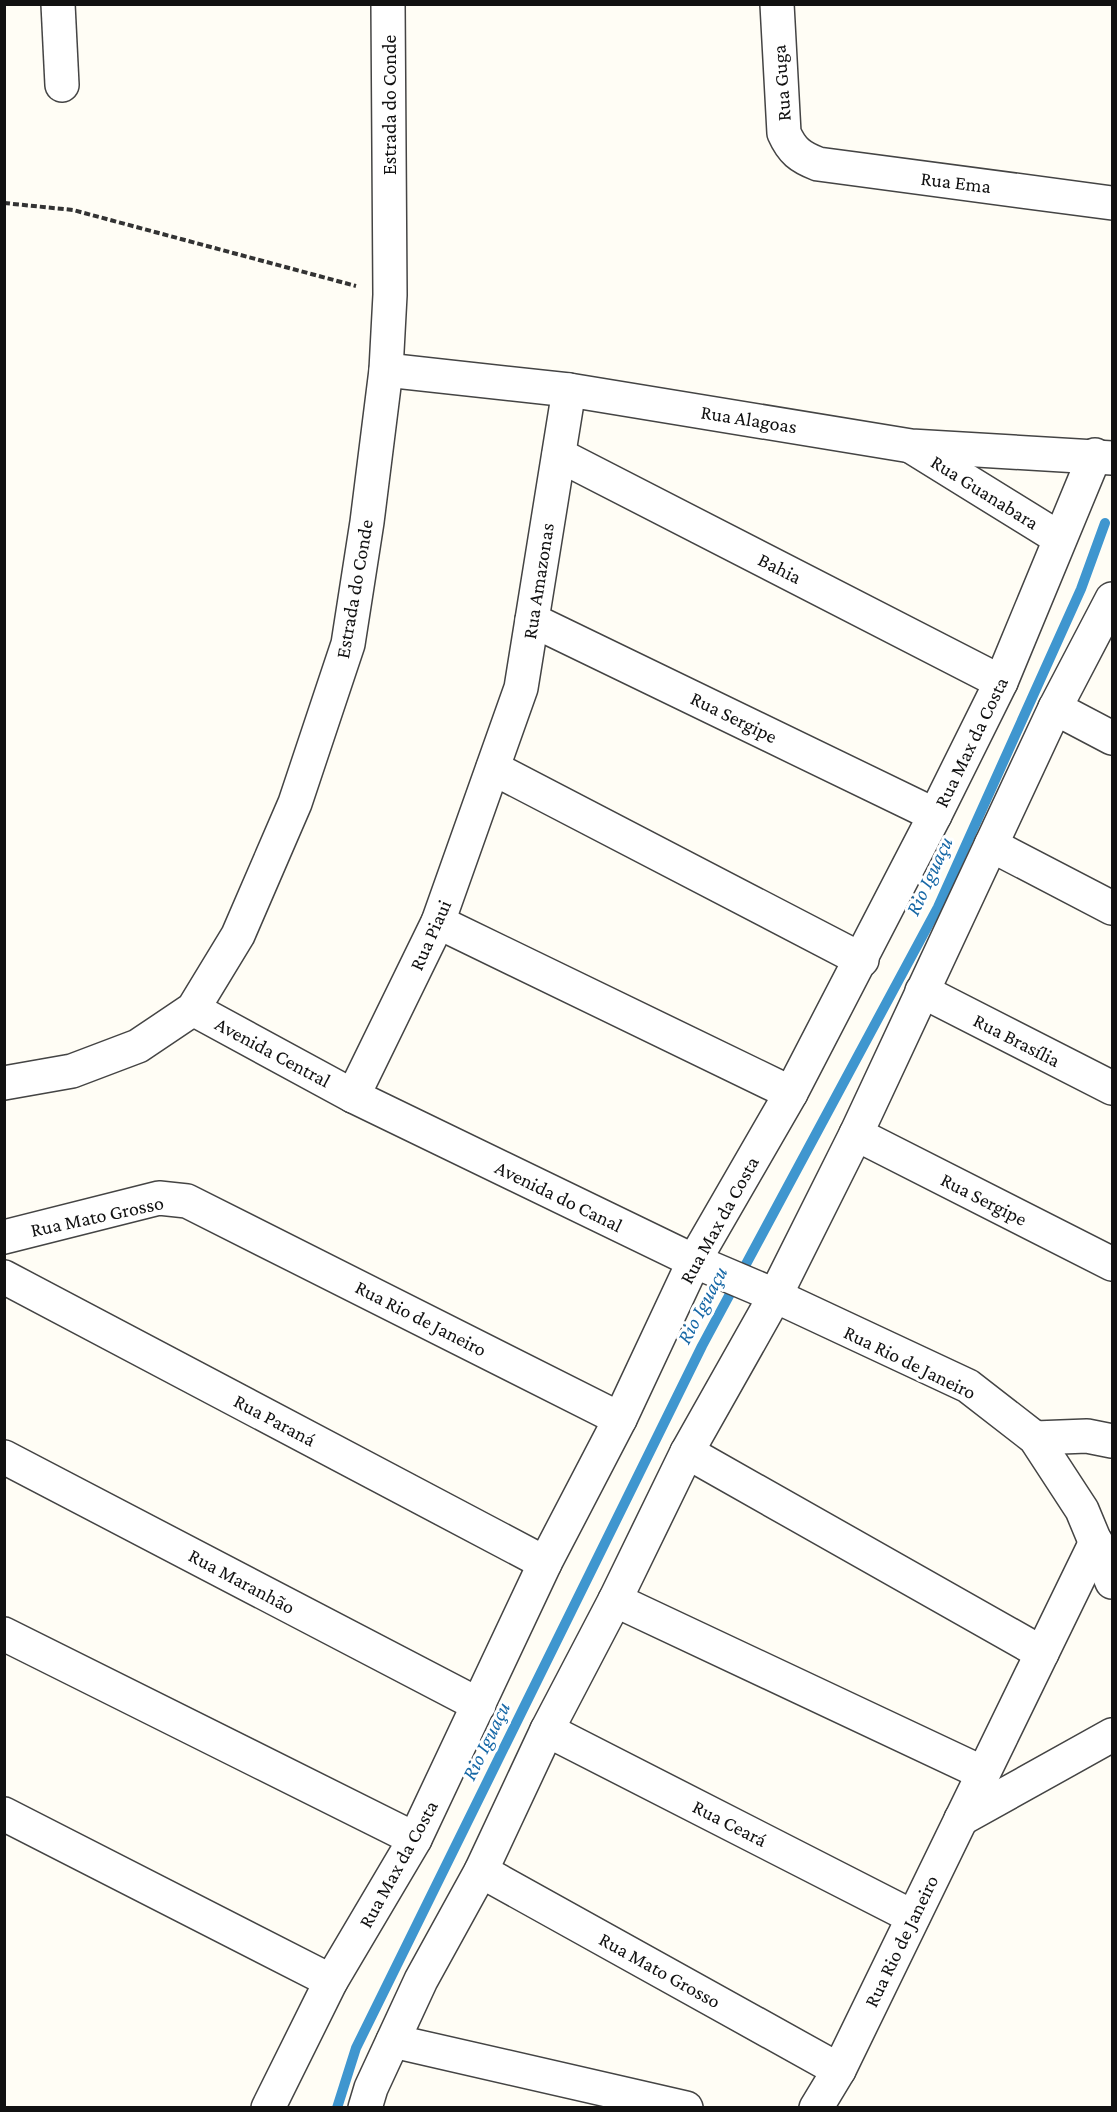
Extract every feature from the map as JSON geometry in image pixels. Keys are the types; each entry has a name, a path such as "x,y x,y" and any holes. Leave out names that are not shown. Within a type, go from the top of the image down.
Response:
{"street":[{"path":"58,4 62,85"},
{"name":"Estrada do Conde","path":"4,1083 72,1071 138,1046 193,1009 238,935 295,803 348,644 367,522 386,370 390,295 388,4"},
{"name":"Rua Guga","path":"777,4 784,133 791,148 800,157"},
{"name":"Rua Ema","path":"800,157 818,164 1113,202"},
{"name":"Rua Alagoas","path":"386,370 569,390 911,446 1104,456"},
{"name":"Rua Amazonas","path":"493,768 521,688 569,390"},
{"name":"Rua Guanabara","path":"911,446 1059,538"},
{"name":"Bahia","path":"559,455 1001,682"},
{"name":"Rua Max da Costa","path":"268,2108 331,1981 415,1839 545,1563 698,1263 862,960 1001,682 1059,538 1104,456"},
{"path":"365,2108 371,2088 421,1980 480,1871 547,1730 615,1600 687,1452 856,1134 1055,708 1113,598"},
{"name":"Rua Sergipe","path":"532,620 935,815"},
{"path":"1055,708 1113,738"},
{"path":"493,768 862,960"},
{"name":"Rua Piaui","path":"353,1096 438,922 493,768"},
{"path":"991,845 1113,908"},
{"path":"438,922 791,1093"},
{"name":"Rua Brasília","path":"922,991 1113,1088"},
{"name":"Avenida Central","path":"193,1009 353,1096"},
{"name":"Avenida do Canal","path":"353,1096 698,1263 771,1294"},
{"name":"Rua Sergipe","path":"856,1134 1113,1263"},
{"name":"Rua Mato Grosso","path":"4,1237 159,1198 188,1201 222,1217"},
{"name":"Rua Rio de Janeiro","path":"222,1217 620,1419"},
{"name":"Rua Paraná","path":"4,1277 545,1563"},
{"name":"Rua Rio de Janeiro","path":"771,1294 968,1386 1035,1438 1082,1510 1113,1582"},
{"path":"1035,1438 1087,1436 1113,1442"},
{"path":"687,1452 1042,1653"},
{"name":"Rua Maranhão","path":"4,1457 479,1705"},
{"name":"Rua Rio de Janeiro","path":"816,2108 839,2070 1096,1542"},
{"path":"615,1600 983,1773"},
{"path":"4,1634 415,1839"},
{"name":"Rua Ceará","path":"547,1730 913,1917"},
{"path":"961,1819 1113,1735"},
{"path":"4,1814 331,1981"},
{"name":"Rua Mato Grosso","path":"480,1871 839,2070"},
{"path":"393,2041 686,2108"}],"path":[{"path":"4,203 74,210 390,295"}],"waterway":[{"name":"Rio Iguaçu","path":"337,2108 356,2048 702,1346 938,907 1081,589 1105,523"}]}
